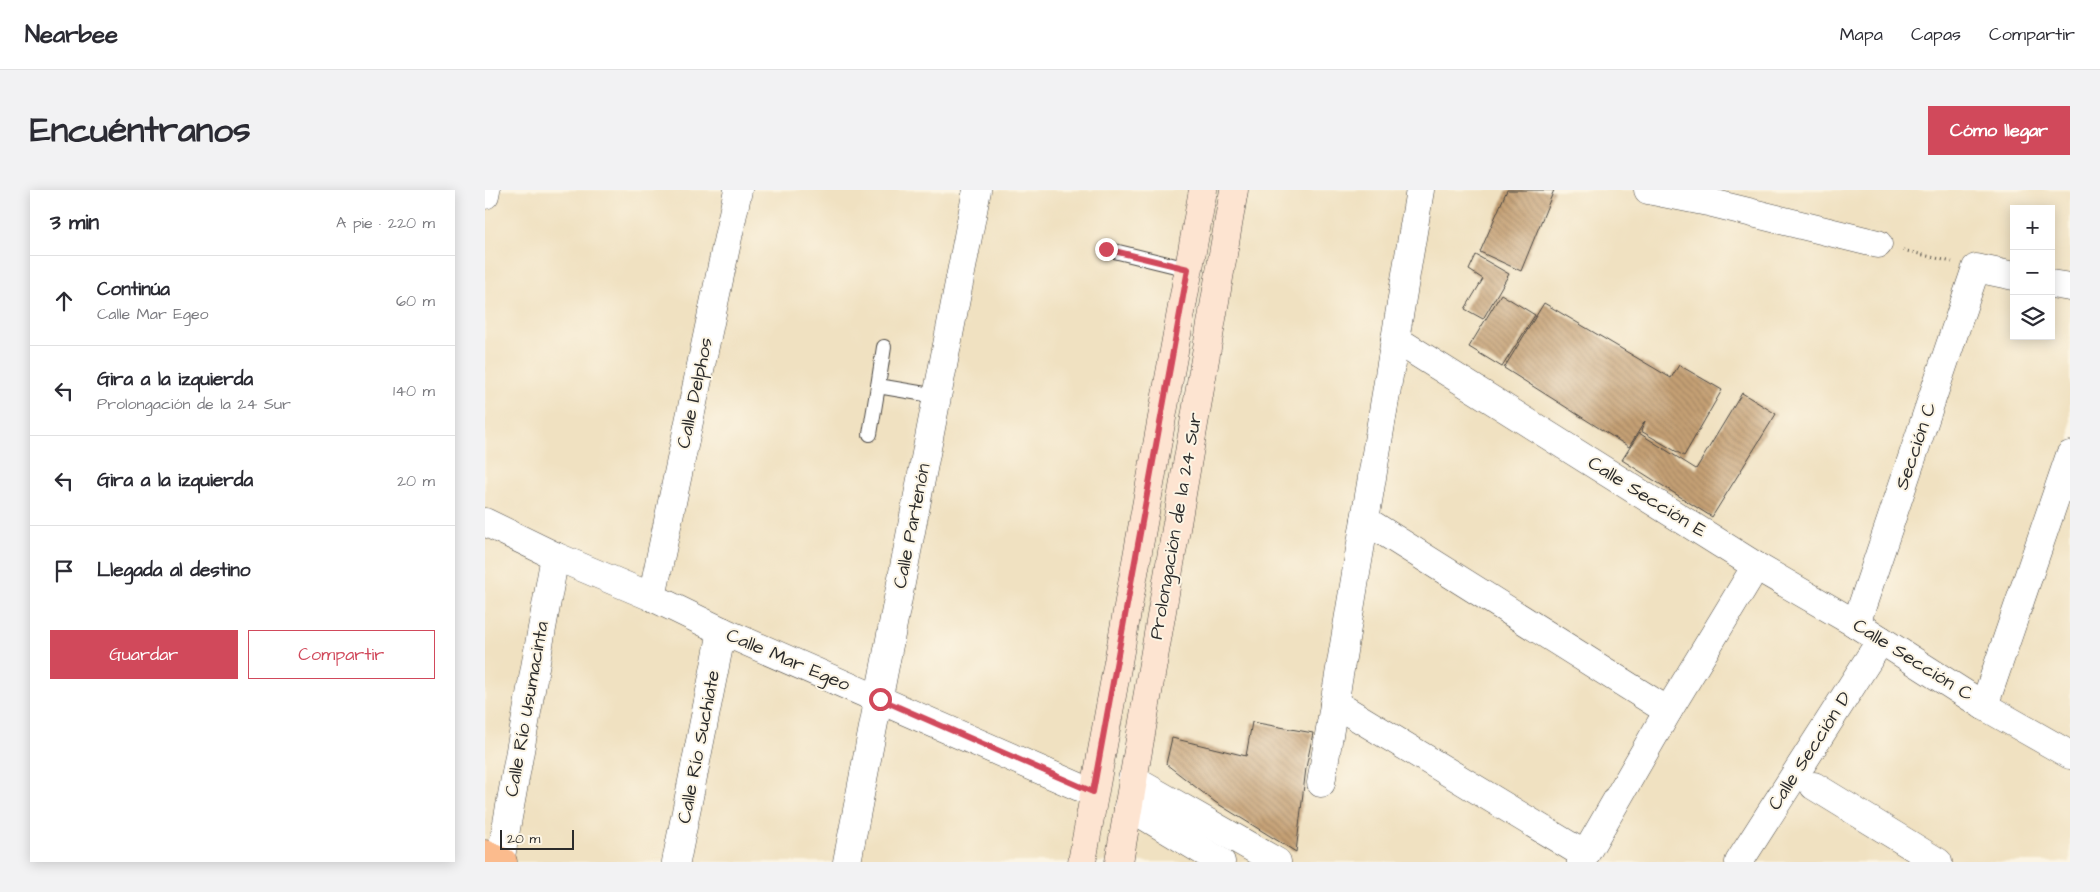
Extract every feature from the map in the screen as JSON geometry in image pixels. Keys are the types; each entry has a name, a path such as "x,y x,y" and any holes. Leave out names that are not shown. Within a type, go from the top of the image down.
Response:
{"main road":[{"name":"Prolongación de la 24 Sur","path":"1082,862 1093,792 1203,190"},
{"name":"Prolongación de la 24 Sur","path":"1119,862 1234,190"}],"street":[{"path":"485,195 486,190"},
{"name":"Calle Delphos","path":"652,597 738,190"},
{"name":"Calle Partenón","path":"847,862 977,190"},
{"path":"1321,783 1420,190"},
{"path":"1648,190 1708,202 1878,244"},
{"path":"1976,268 2010,275"},
{"name":"Sección C","path":"1856,624 1976,268"},
{"path":"2055,285 2070,287"},
{"name":"Calle Sección E","path":"1395,339 1756,566"},
{"path":"1984,706 2070,455"},
{"path":"1365,520 1668,711"},
{"name":"Calle Mar Egeo","path":"485,522 555,556 652,597 721,631 1093,792"},
{"name":"Calle Río Usumacinta","path":"497,860 555,556"},
{"path":"1335,703 1583,858 1668,711 1756,566"},
{"name":"Calle Sección C","path":"1756,566 1856,624 1984,706 2070,755"},
{"name":"Calle Río Suchiate","path":"676,862 721,631"},
{"name":"Calle Sección D","path":"1739,862 1881,640"},
{"path":"1132,779 1277,862"},
{"name":"Calle Sección D","path":"1814,786 1938,862"},
{"path":"1128,806 1221,862"}],"lane":[{"path":"1106,249 1188,269"},
{"path":"870,434 884,347"},
{"path":"878,386 937,396"}],"path":[{"path":"1878,244 1976,268"}],"building":[{"path":"1507,190 1554,190 1521,271 1480,252"},
{"path":"1476,255 1509,274 1483,319 1465,309 1483,279 1469,270"},
{"path":"1501,294 1535,315 1502,367 1469,347"},
{"path":"1544,303 1671,378 1679,365 1722,390 1684,456 1641,431 1645,421 1629,447 1504,368"},
{"path":"1742,393 1776,414 1712,517 1622,460 1639,433 1696,469"},
{"path":"1252,722 1313,733 1306,768 1296,852 1215,802 1166,764 1172,738 1246,756"}],"route":[{"path":"880,699 1093,792 1188,269 1106,249"}]}
